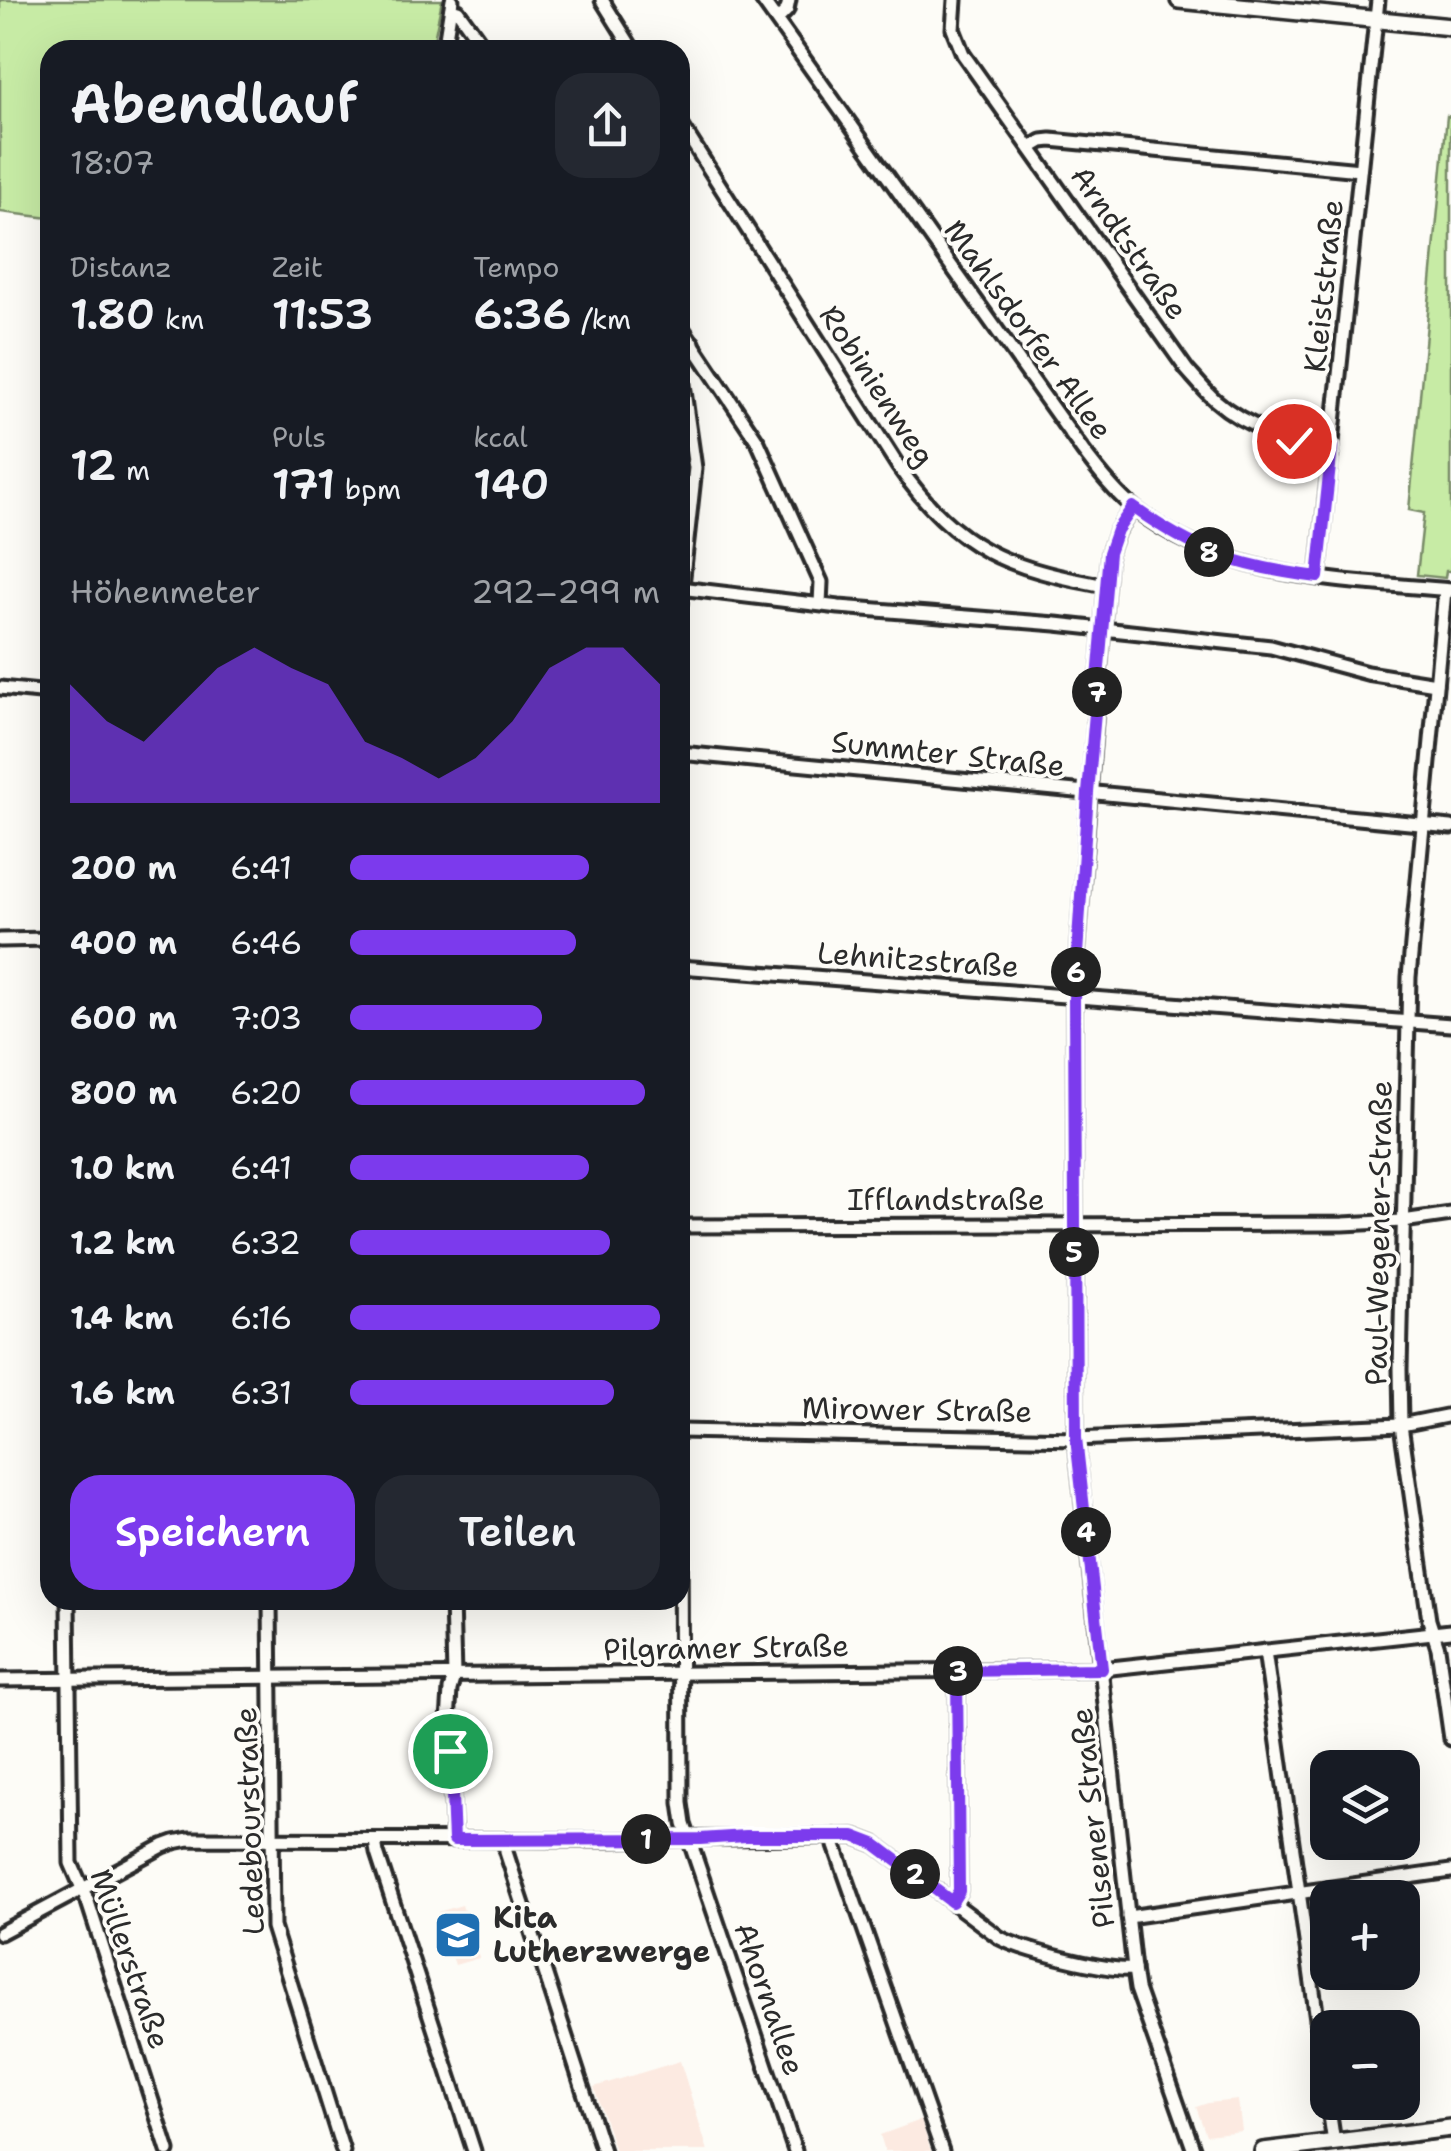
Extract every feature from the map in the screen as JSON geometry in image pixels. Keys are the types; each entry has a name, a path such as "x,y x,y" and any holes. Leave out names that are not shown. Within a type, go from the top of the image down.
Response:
{"street":[{"path":"602,0 627,40"},
{"name":"Mahlsdorfer Allee","path":"762,0 1083,450 1133,507 1184,540 1232,561 1318,577 1448,590"},
{"path":"777,20 787,10 789,0"},
{"name":"Arndtstraße","path":"955,0 954,29 959,46 1188,370 1215,400 1244,420 1294,441 1332,447"},
{"path":"1179,0 1451,27"},
{"name":"Kleiststraße","path":"1318,577 1378,0"},
{"path":"446,40 452,5"},
{"path":"452,5 479,40"},
{"name":"Robinienweg","path":"690,140 898,466 930,506 964,538 1000,559 1022,568 1106,586"},
{"path":"1030,148 1052,140 1360,170"},
{"path":"690,339 758,442 820,582 820,604"},
{"path":"690,433 695,468 690,511"},
{"path":"1102,630 1109,553 1117,530 1133,507"},
{"path":"690,589 905,614 1271,647 1355,670 1436,678 1451,673"},
{"name":"Paul-Wegener-Straße","path":"1448,590 1431,725 1409,977 1401,1425 1451,1739"},
{"name":"Pilsener Straße","path":"1102,630 1074,998 1076,1438 1137,1989 1194,2151"},
{"path":"0,688 40,692"},
{"name":"Summter Straße","path":"690,754 1451,827"},
{"path":"0,940 40,940"},
{"name":"Lehnitzstraße","path":"690,968 1451,1026"},
{"name":"Ifflandstraße","path":"690,1226 1344,1224 1451,1214"},
{"name":"Mirower Straße","path":"690,1431 1076,1438 1401,1425 1451,1414"},
{"name":"Müllerstraße","path":"68,1610 71,1863 168,2151"},
{"name":"Ledebourstraße","path":"270,1610 273,1927 344,2151"},
{"path":"452,1610 454,1676 448,1722 454,1840"},
{"name":"Ahornallee","path":"681,1610 681,1803 687,1838 795,2151"},
{"name":"Pilgramer Straße","path":"0,1680 1102,1669 1451,1631"},
{"path":"1265,1651 1316,2010"},
{"path":"952,1902 959,1891 957,1671"},
{"path":"834,1836 942,2151"},
{"path":"0,1934 174,1842 189,1839 854,1836 875,1844 1016,1947 1115,1969 1134,1969"},
{"path":"376,1840 474,2151"},
{"path":"506,1840 506,1852 602,2151"},
{"path":"1128,1918 1451,1872"},
{"path":"1331,2120 1334,2143"},
{"path":"1274,2150 1451,2128"}],"shaded area":[{"name":"Kita Lutherzwerge","path":"462,1905 479,1958 455,1965 438,1912"},
{"path":"680,2061 708,2151 615,2151 594,2087"},
{"path":"1238,2100 1242,2131 1206,2135 1196,2107"},
{"path":"921,2120 931,2151 885,2151 880,2135"}],"green space":[{"path":"0,0 442,0 434,40 40,40 40,217 0,212"},
{"path":"1447,116 1451,117 1451,571 1446,571 1445,578 1417,575 1424,513 1409,510"}],"tram line":[{"path":"1344,2151 1451,2138"}],"place":[{"name":"Kita Lutherzwerge","path":"458,1935"}],"route":[{"path":"450,1751 454,1840 854,1836 875,1844 952,1902 957,1896 957,1671 1102,1669 1076,1438 1074,998 1109,553 1117,530 1133,507 1184,540 1232,561 1318,577 1332,447 1294,441"}]}
